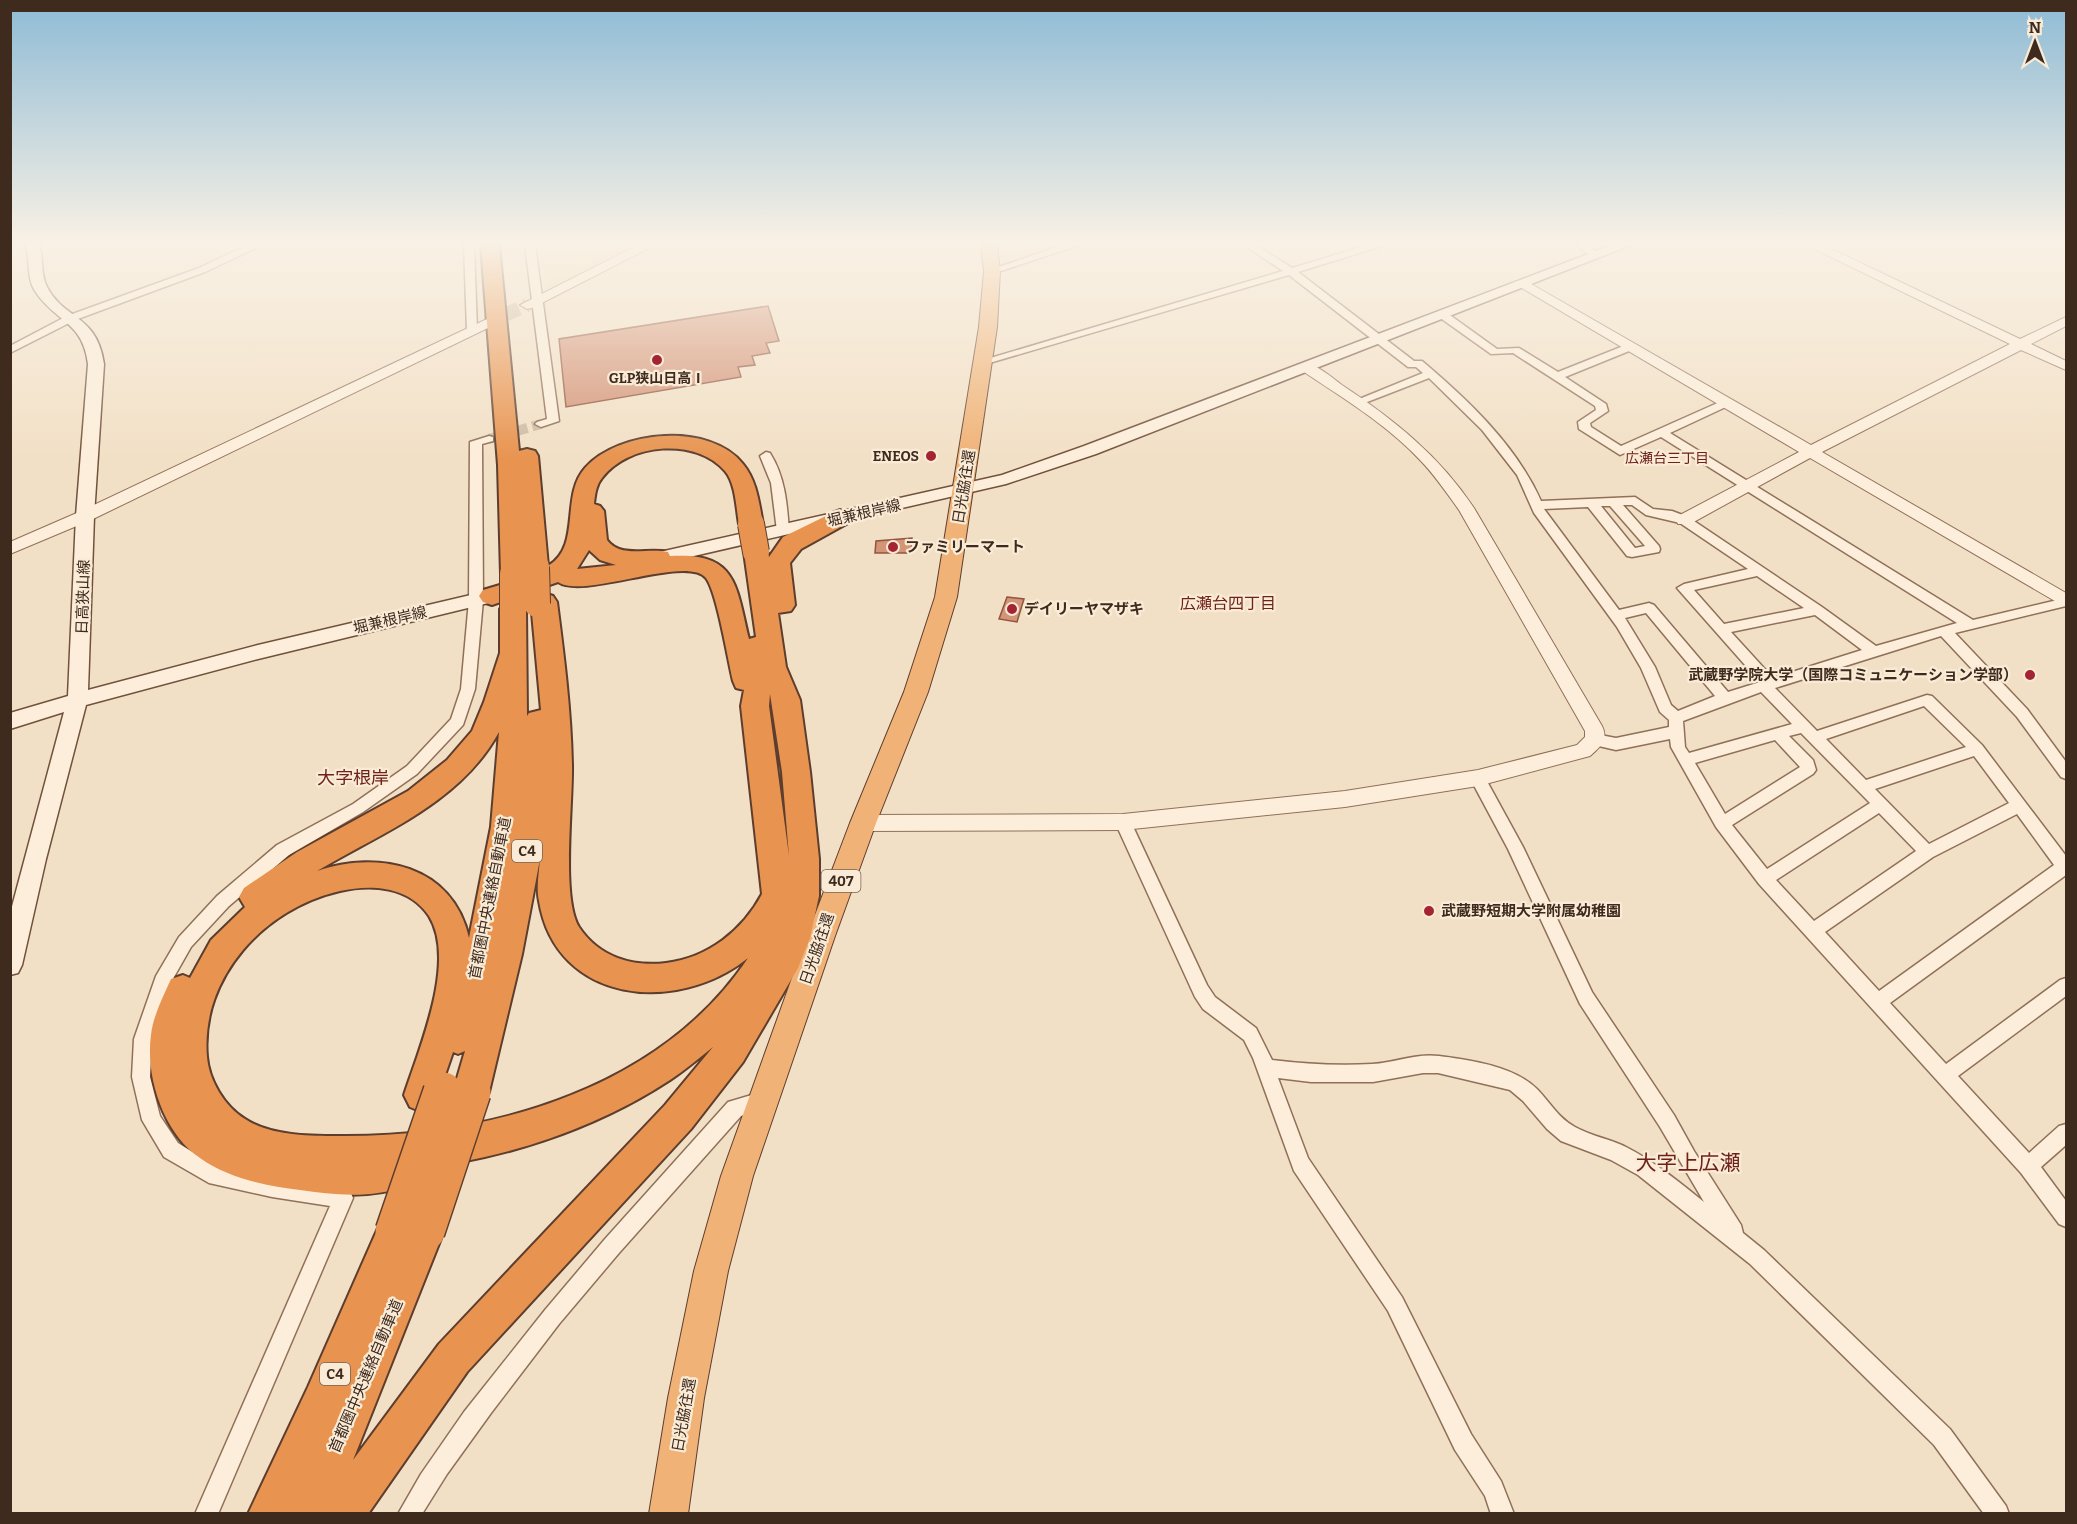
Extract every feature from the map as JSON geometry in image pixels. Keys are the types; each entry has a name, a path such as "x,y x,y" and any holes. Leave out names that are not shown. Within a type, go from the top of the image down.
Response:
{"highway":[{"name":"首都圏中央連絡自動車道","path":"496,316 509,465 524,570"},
{"name":"首都圏中央連絡自動車道","path":"307,1514 368,1373 400,1231 446,1093 490,914 502,846 512,759 514,652 512,602 524,570 510,316"},
{"name":"日光脇往還","path":"668,1514 686,1398 711,1271 737,1176 862,824 916,692 936,636 952,565 988,316"},
{"path":"747,539 743,484 733,467 723,457 708,449 687,443 667,442 624,451 608,460 593,473 585,487 580,500 579,545 568,563 512,602 553,674 558,765 554,900 557,919 565,938 582,958 620,977 656,978 696,971 724,957 750,937 766,918 778,894"},
{"path":"400,1231 446,1093 445,1019 454,972 453,938 445,913 434,897 416,885 394,876 363,874 333,879 306,888 278,902 255,918 226,947 211,968 192,1014 188,1046 192,1078 207,1106 232,1132 261,1144 301,1152 362,1156 410,1152 484,1140 536,1125 582,1109 645,1078 696,1042 753,980 768,952 776,930 778,894 770,703 773,667 747,539 733,490 713,459 687,449 648,450 623,459 609,470 600,482 594,496 592,516 595,544 600,552 615,558 659,558"},
{"path":"770,703 789,662 778,579 778,562 792,543 840,518"},
{"path":"342,1514 376,1461 453,1358 685,1109 731,1051 782,968 794,938 803,896 804,859 798,794 770,703 744,674 725,592 716,573 706,566 687,563 657,565 612,574 568,579"},
{"name":"首都圏中央連絡自動車道","path":"446,1093 504,965 528,848 538,747 539,648 512,602"},
{"path":"514,652 493,717 474,748 440,785 306,862 251,900 219,933 187,979 168,1034 169,1078 178,1104 196,1130 224,1152 289,1172 345,1176 387,1173 480,1157 539,1140 649,1094 697,1060 762,998"},
{"name":"首都圏中央連絡自動車道","path":"270,1514 400,1231"}],"main road":[{"name":"堀兼根岸線","path":"10,721 78,699 271,648 512,602 568,579 1006,479 1090,450 1440,316"},
{"name":"日高狭山線","path":"10,965 78,699 85,516 96,352 90,336 71,318"}],"street":[{"path":"10,350 76,316"},
{"path":"471,316 472,331"},
{"path":"535,316 553,421 541,424"},
{"path":"982,362 1137,316"},
{"path":"1349,316 1412,365 1418,363 1431,374 1506,451 1523,474 1540,513 1615,615 1648,667 1665,708 1677,725 1678,747 1722,823 1765,879 1812,932 1879,1001 1944,1077 2028,1166 2067,1217"},
{"path":"1445,316 1495,352 1515,350 1600,404 1602,411 1584,422 1586,429 1620,452 1726,403"},
{"path":"1577,316 2067,601"},
{"path":"1961,316 2067,366"},
{"path":"1684,520 1810,452 2067,321"},
{"path":"10,549 85,516 487,323"},
{"path":"1558,376 1630,347"},
{"path":"862,824 1124,822 1345,799 1478,778 1584,751 1595,740 1595,731 1466,508 1419,451 1358,402 1306,368"},
{"path":"1358,402 1431,374"},
{"path":"1661,432 1971,625"},
{"path":"206,1514 342,1198 272,1187 209,1173 171,1150 151,1120 141,1077 143,1039 162,981 186,942 223,901 283,850 358,808 412,770 458,721 468,689 512,602 476,442 489,439"},
{"path":"766,456 776,470 783,531"},
{"path":"1537,505 1635,501 1650,512 1672,515 1684,520 1817,610 1874,652"},
{"path":"1592,503 1632,553 1654,549 1613,502"},
{"path":"1759,572 1684,588 1804,726 1927,852"},
{"path":"1595,740 1616,744 1663,733 1725,698 1944,630 2067,601"},
{"path":"1615,615 1649,608 1725,698"},
{"path":"1721,629 1817,610"},
{"path":"1944,630 2022,713 2067,773"},
{"path":"1816,737 1927,700 1977,749 2065,866 1879,1001"},
{"path":"1686,760 1804,726"},
{"path":"1722,823 1808,770 1808,764 1778,734"},
{"path":"1864,786 1977,749"},
{"path":"1478,778 1515,848 1586,998 1667,1121 1708,1194 1742,1245"},
{"path":"1765,879 1881,804"},
{"path":"1812,932 1927,852 2018,806"},
{"path":"1124,822 1201,991 1209,1003 1250,1034 1301,1164 1395,1304 1463,1442 1493,1489 1503,1514"},
{"path":"1944,1077 2067,986"},
{"path":"1265,1068 1311,1072 1373,1072 1423,1064 1438,1064 1491,1075 1516,1083 1530,1095 1554,1123 1568,1134 1617,1153 1645,1168 1742,1245 1942,1437 1998,1514"},
{"path":"409,1514 433,1472 592,1267 735,1108 765,1100"},
{"path":"2028,1166 2067,1133"}],"building":[{"name":"GLP狭山日高Ⅰ","path":"704,316 771,316 779,341 766,343 770,353 752,356 755,365 738,367 741,377 566,407 559,339"},
{"name":"ファミリーマート","path":"912,538 911,553 875,553 876,541"},
{"name":"デイリーヤマザキ","path":"1007,597 1024,599 1017,622 999,619"}],"tunnel":[{"path":"487,323 502,316"},
{"path":"489,439 541,424"}],"place":[{"name":"GLP狭山日高Ⅰ","path":"657,360"},
{"name":"ENEOS","path":"931,456"},
{"name":"ファミリーマート","path":"893,547"},
{"name":"デイリーヤマザキ","path":"1012,609"},
{"name":"武蔵野学院大学（国際コミュニケーション学部）","path":"2030,675"},
{"name":"武蔵野短期大学附属幼稚園","path":"1429,911"}],"district":[{"name":"広瀬台三丁目","path":"1667,458"},
{"name":"広瀬台四丁目","path":"1228,603"},
{"name":"大字根岸","path":"353,778"},
{"name":"大字上広瀬","path":"1688,1163"}]}
